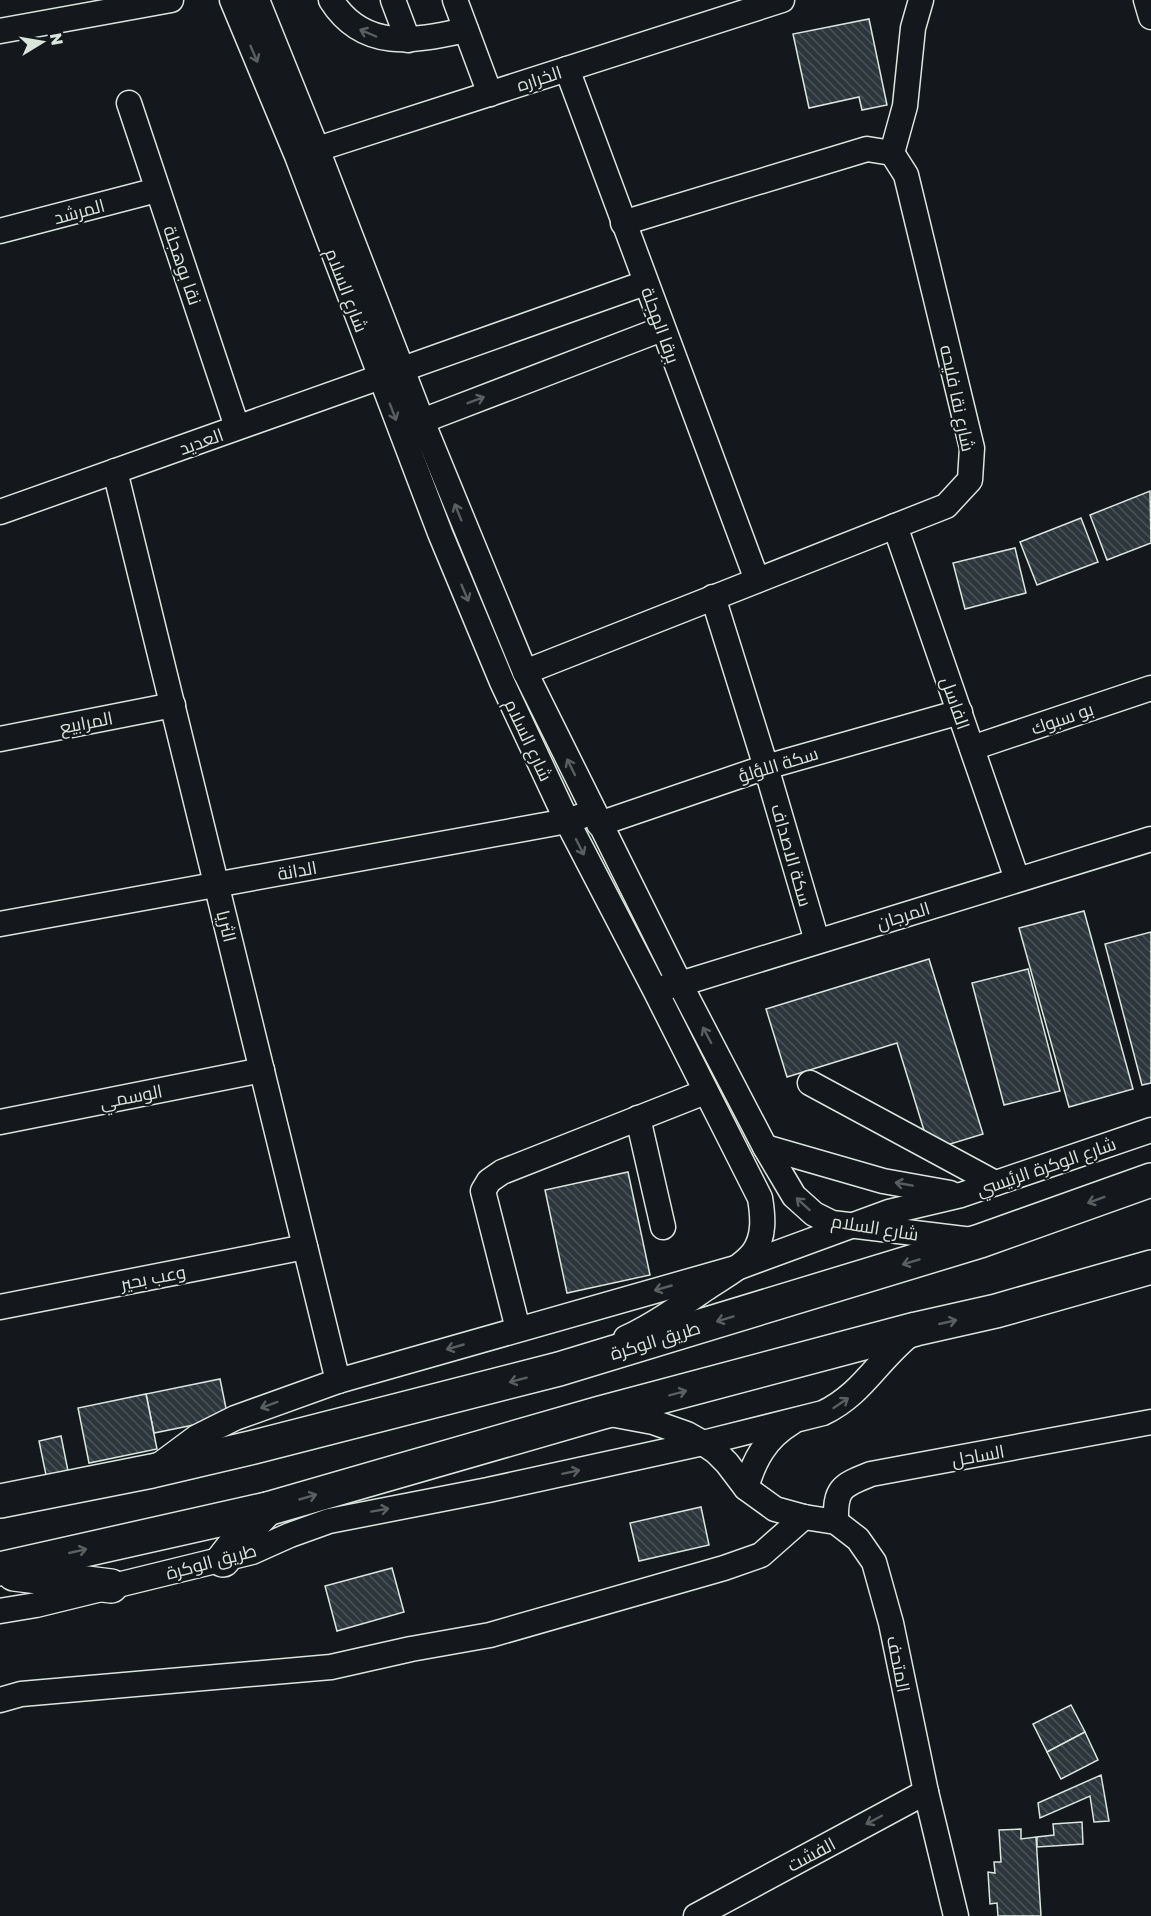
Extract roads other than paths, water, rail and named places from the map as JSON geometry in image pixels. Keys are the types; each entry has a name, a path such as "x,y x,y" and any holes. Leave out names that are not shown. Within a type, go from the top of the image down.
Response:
{"highway":[{"name":"طريق الوكرة","path":"0,1501 152,1471 383,1415 559,1369 980,1241 1151,1180"},
{"name":"طريق الوكرة","path":"0,1570 267,1509 600,1413 916,1329 996,1311 1151,1267"},
{"path":"224,1560 243,1533 267,1509"},
{"path":"0,1570 111,1586"}],"street":[{"path":"0,31 79,8 171,0"},
{"name":"شارع السلام","path":"232,0 307,153"},
{"name":"شارع السلام","path":"257,0 307,153 390,373 440,533 502,682 567,822 760,1198 763,1216 761,1234 754,1252 739,1267 646,1329 559,1369"},
{"path":"331,0 344,18 361,31 381,38 408,40 431,38 466,30"},
{"path":"393,0 408,40"},
{"path":"455,0 490,94"},
{"name":"الخراره","path":"307,153 567,69 735,7 782,0"},
{"path":"623,223 867,149 892,153 905,106 912,28 921,0"},
{"path":"1146,0 1151,17"},
{"name":"برقا الهجلة","path":"567,69 757,580"},
{"name":"نقا بوهجلة","path":"129,103 237,428"},
{"name":"شارع نقا فليحه","path":"525,672 946,506 970,480 972,448 906,175 892,153"},
{"name":"المرشد","path":"0,231 157,190"},
{"name":"العديد","path":"0,512 645,283"},
{"path":"422,421 662,329"},
{"name":"شارع السلام","path":"390,373 422,421 525,672 596,818 765,1147 794,1196 814,1214 832,1223 980,1241"},
{"name":"الثريا","path":"115,471 338,1381"},
{"name":"الفاسل","path":"895,526 1017,879"},
{"name":"سكة الاصداف","path":"713,597 817,941"},
{"name":"بو سبوك","path":"972,748 1151,688"},
{"name":"المرابيع","path":"0,739 172,705"},
{"name":"سكة اللؤلؤ","path":"596,818 960,712"},
{"name":"الدانة","path":"0,924 596,818"},
{"name":"المرجان","path":"655,990 1151,839"},
{"name":"الوسمي","path":"0,1122 262,1070"},
{"path":"810,1083 995,1183"},
{"path":"518,1329 483,1191 489,1181 502,1172 705,1092"},
{"path":"638,1118 663,1227"},
{"name":"شارع الوكرة الرئيسي","path":"765,1147 883,1181 961,1195 1151,1130"},
{"name":"طريق الوكرة","path":"152,1471 197,1437 235,1418 338,1381 739,1267 889,1212 961,1195"},
{"name":"وعب بحير","path":"0,1307 305,1246"},
{"name":"طريق الوكرة","path":"0,1611 224,1560 252,1552 329,1521 488,1490 703,1443 823,1413 846,1400 867,1380 894,1348 916,1329"},
{"path":"600,1413 653,1422 687,1434 703,1443 727,1463 746,1488 775,1509 836,1522"},
{"path":"746,1488 758,1455 775,1435 797,1420"},
{"name":"الساحل","path":"836,1522 835,1502 846,1484 871,1474 1151,1422"},
{"path":"0,1700 21,1694 331,1667 411,1649 490,1635 724,1568 761,1555 804,1517"},
{"name":"المتحف","path":"836,1522 858,1539 874,1562 891,1623 926,1792 956,1916"},
{"name":"الفشت","path":"696,1916 926,1792"}]}
